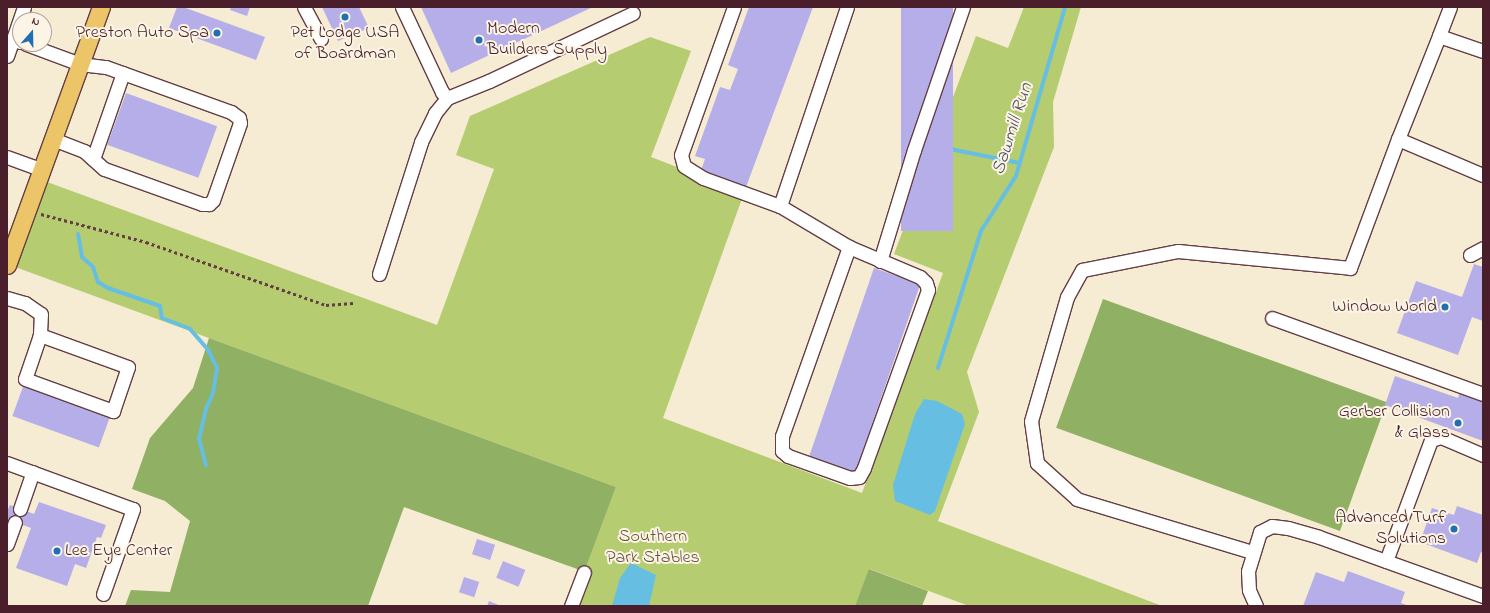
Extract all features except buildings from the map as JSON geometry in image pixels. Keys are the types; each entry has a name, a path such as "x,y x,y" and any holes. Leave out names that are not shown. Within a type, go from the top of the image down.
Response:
{"main road":[{"path":"7,264 101,7"}],"street":[{"path":"304,7 321,40"},
{"path":"402,7 442,92 447,98"},
{"path":"734,7 681,155 684,166 703,178 780,206 849,247 920,278 926,283 928,290 864,468 858,477 850,478 788,456 782,451 782,436 849,247"},
{"path":"780,206 847,7"},
{"path":"880,261 963,7"},
{"path":"1252,552 1077,498 1037,463 1031,421 1067,297 1082,270 1178,251 1350,268 1398,139 1440,36 1450,7"},
{"path":"379,274 421,142 435,113 447,98 489,81 633,13"},
{"path":"1440,36 1483,51"},
{"path":"48,52 80,64 106,67 231,112 239,118 240,123 214,200 209,204 202,204 104,169 84,151 53,139"},
{"path":"93,159 123,73"},
{"path":"1398,139 1483,175"},
{"path":"7,157 42,170"},
{"path":"1470,255 1483,248"},
{"path":"7,298 25,303 41,314 40,334 25,379 113,411 128,367 40,334"},
{"path":"1272,318 1483,394"},
{"path":"1386,561 1431,440 1441,438 1483,455"},
{"path":"7,462 132,509 103,594"},
{"path":"20,509 33,472"},
{"path":"7,544 15,522"},
{"path":"1256,606 1249,590 1248,571 1252,552 1260,532 1272,526 1300,532 1483,596"},
{"path":"571,606 584,572"}],"path":[{"path":"27,210 146,242 326,305 353,303"}],"green space":[{"name":"Southern Park Stables","path":"1024,7 1081,7 1053,102 1054,147 967,372 979,412 938,521 1162,606 969,606 870,569 855,606 571,606 616,487 7,264 39,179 437,325 494,169 456,155 470,116 650,37 691,51 651,157 744,193 663,418 862,493 943,273 894,254 976,36 1008,48"},
{"path":"1103,299 1387,402 1340,531 1056,428"},
{"path":"209,338 616,487 586,567 580,570 404,507 368,606 125,606 131,590 170,592 190,521 165,501 132,489 150,438 193,388"},
{"path":"869,569 928,591 922,606 855,606"}],"water":[{"path":"924,399 937,401 962,414 965,424 935,511 930,515 895,501 893,485 915,414"},
{"path":"631,563 656,575 649,606 612,606 620,578"}],"waterway":[{"name":"Sawmill Run","path":"938,368 981,231 1016,176 1065,7"},
{"path":"945,148 1020,163"},
{"path":"78,234 82,257 93,267 98,282 108,288 160,306 162,318 190,329 208,350 217,368 213,393 206,409 199,439 206,465"}],"place":[{"name":"Pet Lodge USA of Boardman","path":"345,17"},
{"name":"Preston Auto Spa","path":"217,33"},
{"name":"Modern Builders Supply","path":"479,40"},
{"name":"Window World","path":"1445,307"},
{"name":"Gerber Collision & Glass","path":"1458,423"},
{"name":"Advanced Turf Solutions","path":"1454,529"},
{"name":"Lee Eye Center","path":"57,551"}]}
